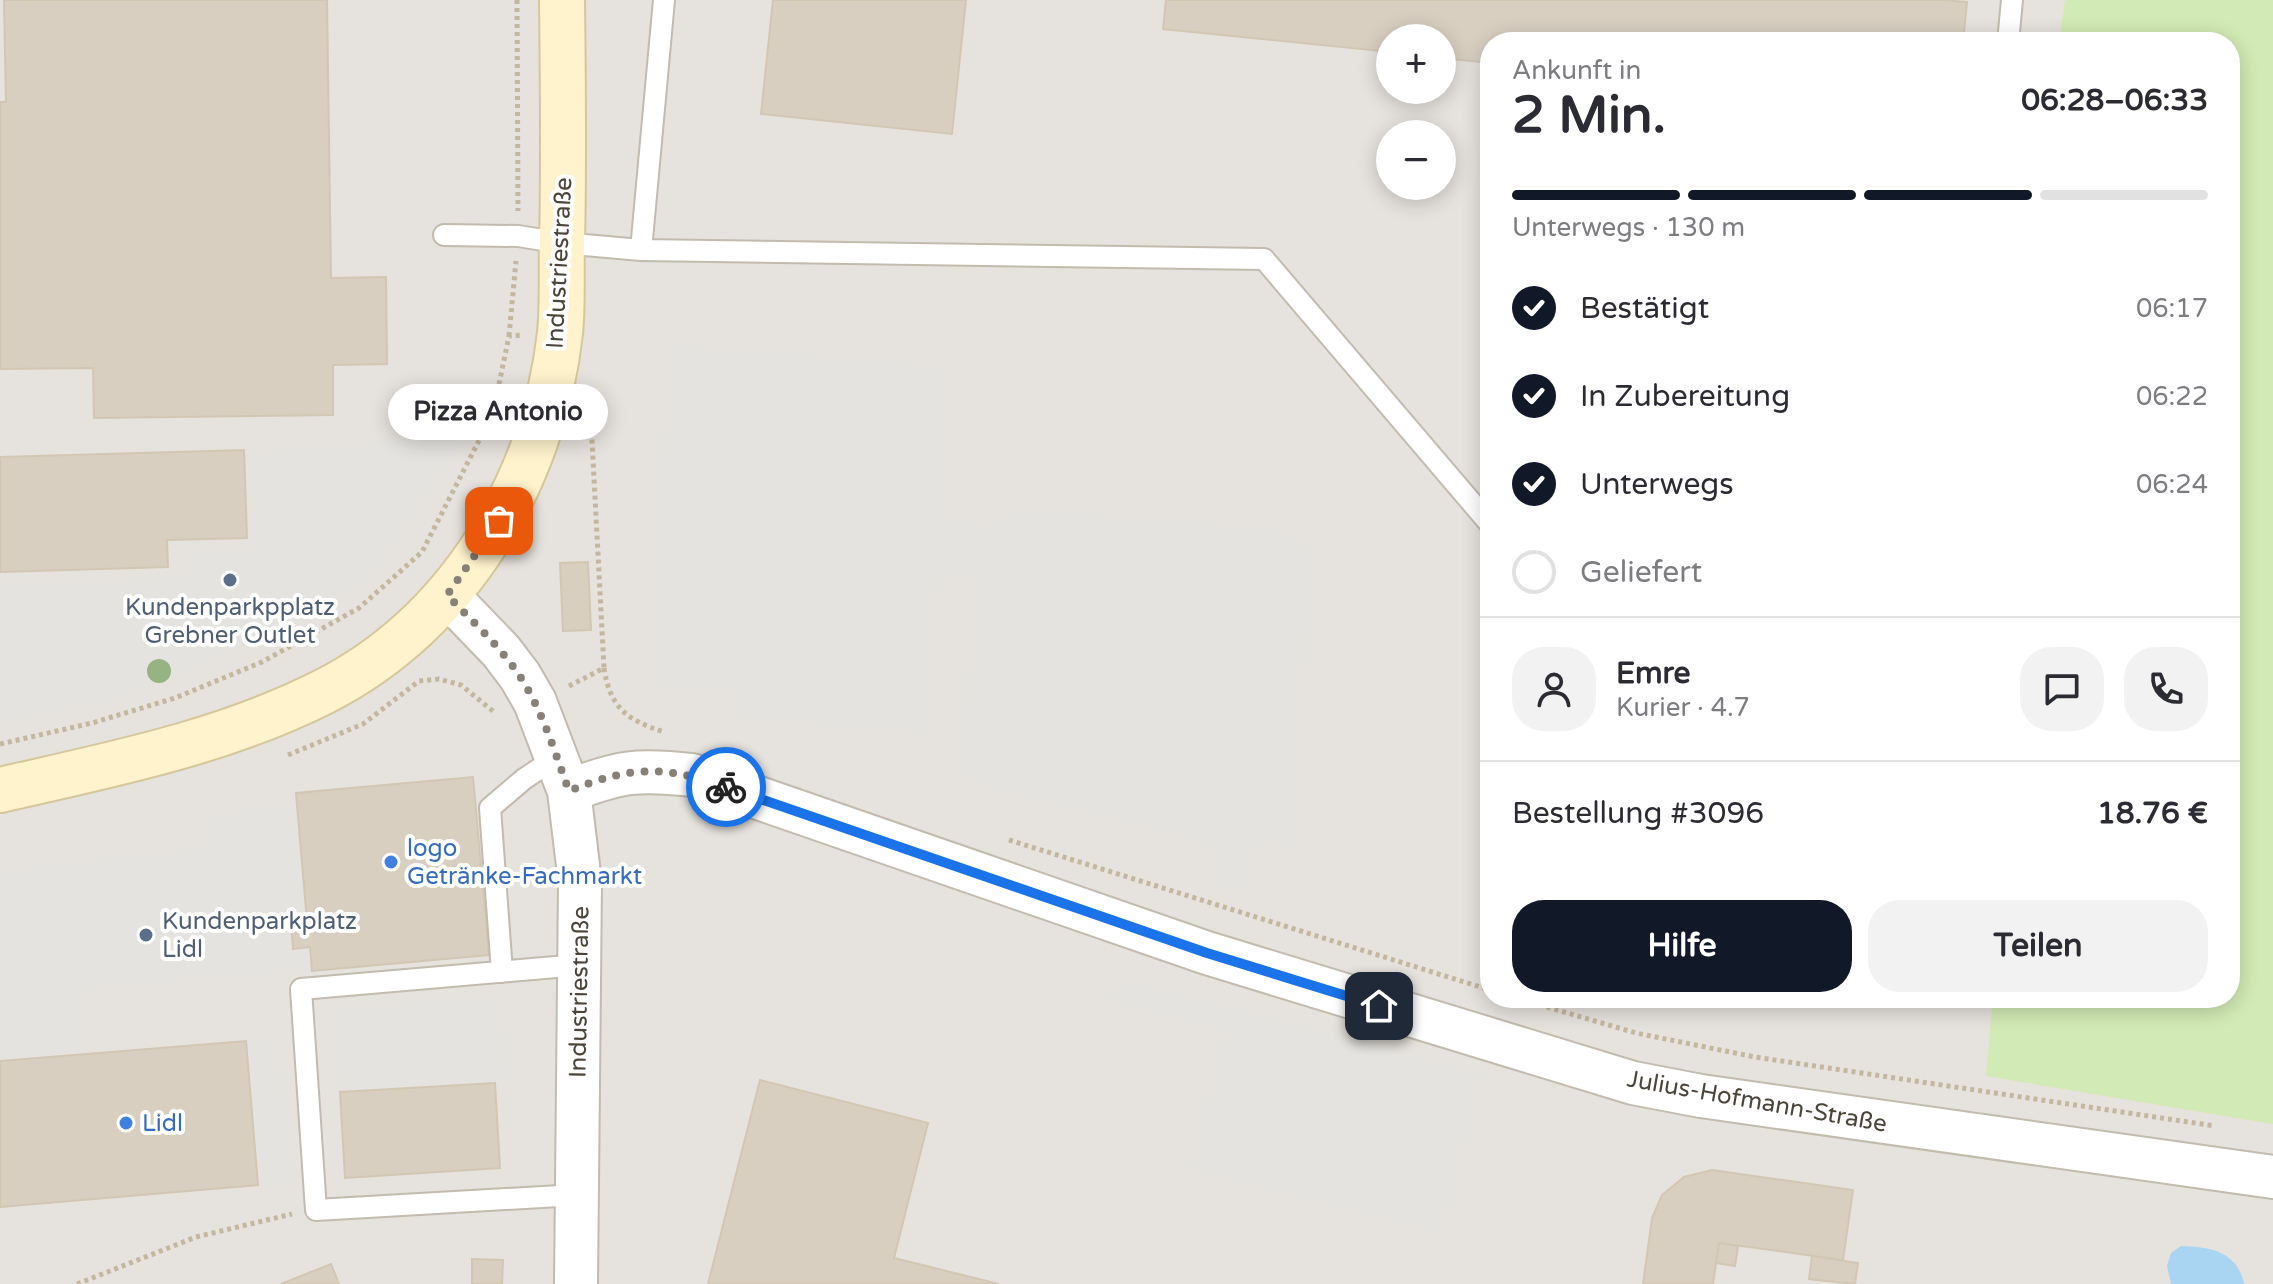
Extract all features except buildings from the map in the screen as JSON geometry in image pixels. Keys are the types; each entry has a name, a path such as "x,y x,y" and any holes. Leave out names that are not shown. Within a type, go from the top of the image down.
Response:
{"main road":[{"name":"Industriestraße","path":"0,790 187,744 293,706 325,691 383,654 447,595 499,521 522,478 542,423 560,333 564,141 562,0"}],"street":[{"name":"Industriestraße","path":"447,595 501,651 535,702 563,774 580,882 576,1284"},
{"name":"Julius-Hofmann-Straße","path":"563,774 607,776 646,770 692,775 1207,953 1633,1083 1701,1096 2273,1177"}],"lane":[{"path":"641,250 664,0"},
{"path":"2009,32 2012,0"},
{"path":"444,235 518,236 641,250 1264,259 1480,512"},
{"path":"502,972 490,808 524,779 563,774"},
{"path":"577,1195 316,1210 301,989 579,965"}],"path":[{"path":"0,744 92,723 175,698 262,662 359,608 422,552 493,413 509,336 518,236 517,0"},
{"path":"509,336 560,333"},
{"path":"589,388 607,688 615,704 633,721 671,734"},
{"path":"287,755 363,724 419,681 439,679 461,685 501,718 604,668"},
{"path":"1000,837 1480,987"},
{"path":"1550,1008 1636,1033 1755,1057 2227,1128"},
{"path":"77,1284 196,1237 264,1219 316,1210"}],"shaded area":[{"path":"0,0 2273,0 2273,1284 0,1284"},
{"path":"665,343 953,366 942,518 996,524 998,507 1263,526 1291,531 1314,553 1294,852 1262,842 1244,893 1211,883 1216,848 968,783 958,766 971,578 940,577 926,736 733,717 734,694 646,684"},
{"name":"Kundenparkpplatz Grebner Outlet","path":"465,435 376,574 291,626 119,700 0,723 0,584 186,576 184,550 253,547 251,452"},
{"name":"Kundenparkplatz Lidl","path":"297,804 307,921 291,923 293,948 310,947 312,971 81,990 86,1053 0,1061 0,869 199,848 196,814"},
{"path":"1112,976 1485,1073 1443,1235 1186,1169 1222,1031 1106,1001"},
{"path":"504,996 510,1082 340,1092 334,1007"},
{"path":"280,1038 292,1183 258,1185 246,1041"}],"green space":[{"path":"2065,0 2273,0 2273,1124 1986,1076 1992,1008 2240,1008 2240,32 2060,32"}],"water":[{"path":"2181,1246 2221,1253 2235,1264 2244,1284 2171,1284 2167,1266 2171,1253"}],"way so far":[{"path":"499,521 447,595 501,651 520,676 535,702 569,791 607,776 646,770 692,775 726,787"}],"place":[{"name":"Pizza Antonio","path":"499,521"},
{"name":"Kundenparkpplatz Grebner Outlet","path":"230,580"},
{"name":"logo Getränke-Fachmarkt","path":"391,862"},
{"name":"Kundenparkplatz Lidl","path":"146,935"},
{"name":"Lidl","path":"126,1123"}],"route":[{"path":"726,787 1207,953 1379,1006"}]}
